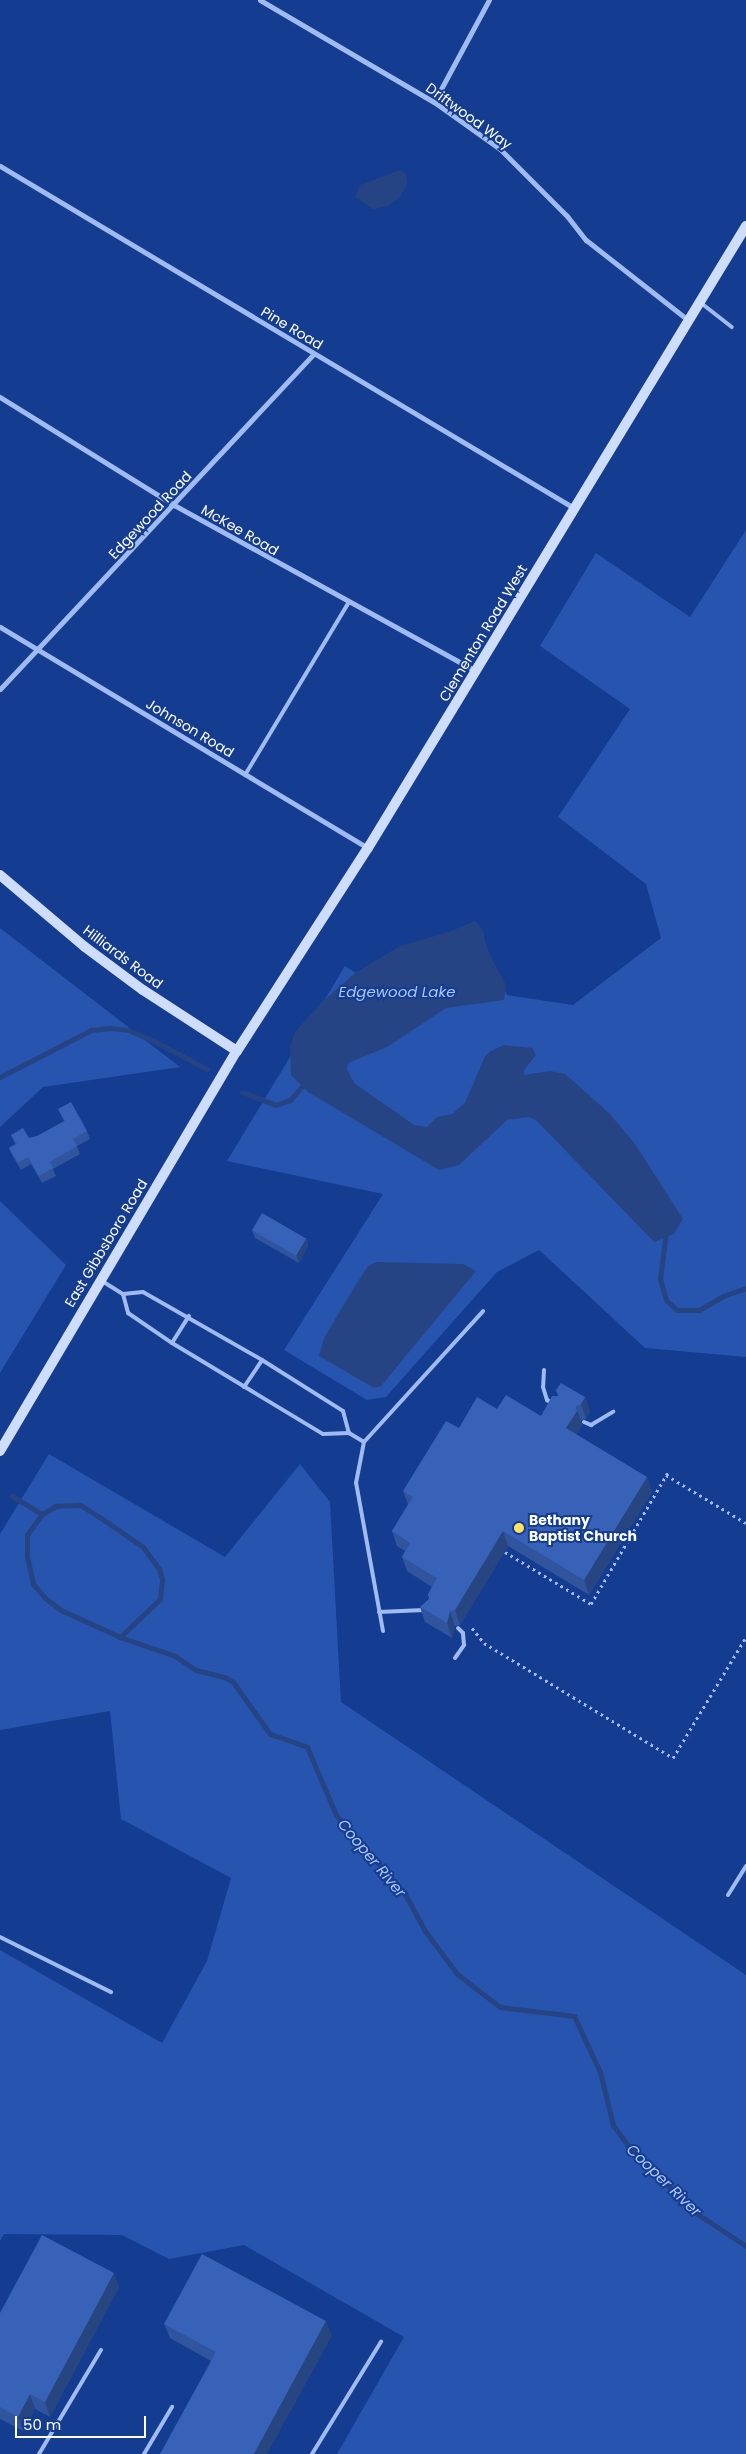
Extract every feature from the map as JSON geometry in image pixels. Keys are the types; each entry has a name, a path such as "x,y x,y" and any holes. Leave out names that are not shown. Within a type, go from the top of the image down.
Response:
{"main road":[{"name":"Clementon Road West","path":"237,1051 368,848 746,226"},
{"name":"Hilliards Road","path":"0,875 136,984 237,1051"},
{"name":"East Gibbsboro Road","path":"0,1451 237,1051"}],"street":[{"name":"Driftwood Way","path":"260,0 434,102 500,149 567,216 586,240 688,320"},
{"path":"434,102 489,0"},
{"name":"Pine Road","path":"0,166 574,508"},
{"name":"Edgewood Road","path":"0,689 39,651 314,354"},
{"name":"McKee Road","path":"0,397 174,505 476,671"},
{"name":"Johnson Road","path":"0,628 368,848"}],"lane":[{"path":"699,302 732,327"},
{"path":"245,775 348,602"},
{"path":"100,1280 123,1294 143,1292 189,1316 262,1360 343,1411 349,1433"},
{"path":"123,1294 128,1313 172,1343 322,1434 349,1433 364,1442"},
{"path":"383,1632 356,1483 364,1442 482,1311"},
{"path":"172,1343 189,1316"},
{"path":"244,1386 262,1360"},
{"path":"544,1370 543,1386 548,1400 560,1408"},
{"path":"584,1422 590,1426 613,1412"},
{"path":"380,1612 417,1608 431,1612"},
{"path":"455,1658 464,1646 464,1633 458,1628"},
{"path":"728,1895 746,1866"},
{"path":"0,1937 111,1992"},
{"path":"312,2454 381,2342"},
{"path":"39,2454 101,2350"},
{"path":"144,2454 172,2407"}],"path":[{"path":"505,1552 590,1604 668,1473 746,1523"},
{"path":"468,1624 484,1643 673,1758 746,1637"}],"shaded area":[{"path":"746,530 746,1357 645,1348 539,1250 497,1272 386,1397 367,1400 284,1350 383,1194 227,1161 345,966 356,973 475,921 507,995 573,1005 661,938 646,884 558,817 630,709 540,646 596,553 690,617"},
{"path":"0,928 180,1067 43,1087 0,1127"},
{"path":"0,1201 66,1265 0,1373"},
{"path":"49,1454 225,1557 300,1464 330,1502 341,1702 746,1975 746,2454 337,2454 404,2337 244,2245 169,2259 122,2235 4,2234 0,2241 0,1950 162,2043 207,1961 231,1878 121,1819 110,1711 0,1730 0,1534"}],"water":[{"path":"400,170 406,174 407,183 400,197 388,206 373,209 355,197 360,185"},
{"name":"Edgewood Lake","path":"475,921 483,930 487,950 506,985 504,1000 446,1008 387,1047 348,1063 347,1069 354,1083 414,1125 427,1127 437,1117 452,1114 465,1103 485,1056 491,1051 504,1045 532,1048 536,1055 524,1070 524,1075 550,1071 565,1074 609,1113 635,1144 683,1219 674,1234 654,1242 537,1121 529,1117 507,1120 459,1165 439,1170 308,1092 291,1075 290,1046 295,1032 321,1003 355,973 400,946 452,931"},
{"path":"376,1262 463,1264 476,1271 381,1386 374,1388 319,1356 324,1338 355,1286 368,1266"}],"building":[{"path":"71,1102 87,1131 73,1139 77,1146 50,1162 53,1168 39,1176 28,1157 18,1163 9,1148 17,1144 11,1135 23,1128 29,1138 37,1136 65,1121 58,1109"},
{"path":"262,1213 306,1238 296,1256 252,1230"},
{"name":"Bethany Baptist Church","path":"561,1383 585,1397 581,1404 576,1406 577,1411 566,1428 647,1477 584,1580 503,1531 455,1610 450,1611 447,1623 420,1607 429,1599 428,1594 437,1578 402,1557 410,1543 392,1531 413,1497 403,1491 446,1421 459,1428 477,1397 497,1409 506,1395 541,1416 552,1396 558,1396 556,1390"},
{"path":"42,2235 114,2273 45,2402 30,2394 18,2417 0,2407 0,2313"},
{"path":"202,2254 326,2321 254,2454 160,2454 216,2352 164,2324"}],"waterway":[{"path":"0,1077 91,1030 110,1028 128,1030 152,1040 207,1069"},
{"path":"242,1092 276,1105 290,1100 305,1083"},
{"path":"666,1232 660,1279 666,1300 677,1310 699,1310 723,1296 746,1288"},
{"name":"Cooper River","path":"12,1496 42,1514"},
{"name":"Cooper River","path":"120,1637 160,1599 162,1579 159,1569 143,1547 80,1505 56,1506 42,1514 27,1535 27,1557 33,1584 45,1598 61,1610 120,1637 175,1656 196,1670 225,1677 233,1682 270,1734 307,1747 336,1815 405,1894 425,1931 457,1974 500,2007 574,2016 600,2072 613,2125 631,2150 696,2213 746,2246"}],"place":[{"name":"Bethany Baptist Church","path":"519,1528"}]}
